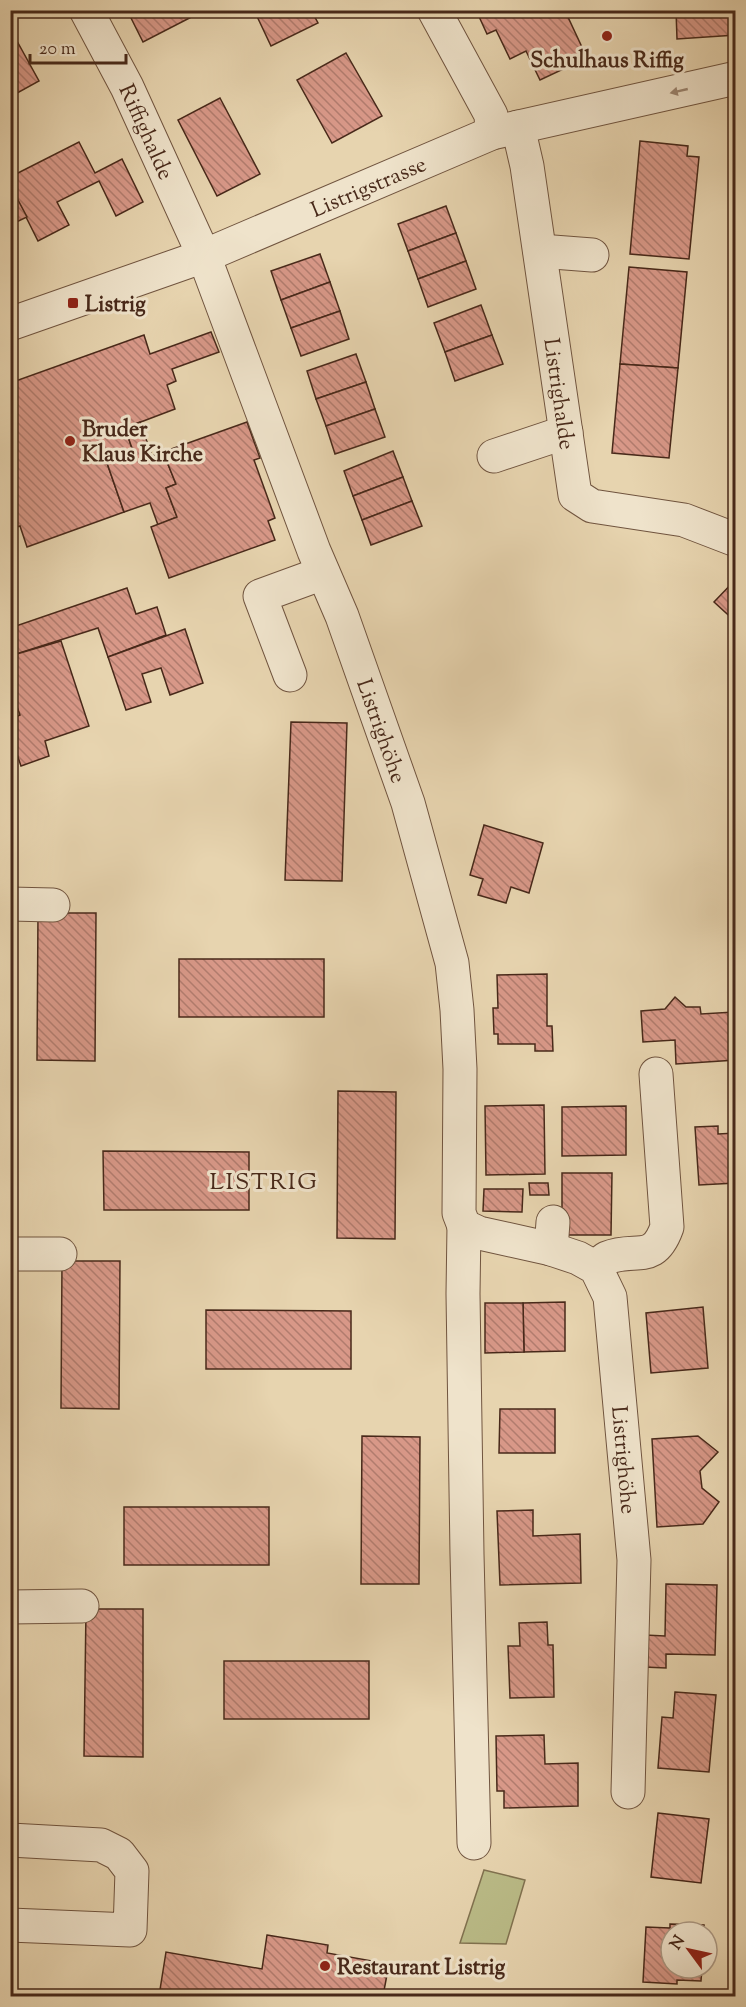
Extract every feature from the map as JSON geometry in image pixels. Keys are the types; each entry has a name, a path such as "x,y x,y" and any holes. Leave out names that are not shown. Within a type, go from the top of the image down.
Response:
{"street":[{"name":"Riffighalde","path":"86,10 127,87 204,256"},
{"name":"Listrighalde","path":"434,10 491,116 526,158 575,495 592,506 684,520 735,540"},
{"name":"Listrigstrasse","path":"10,324 204,256 505,130 735,78"},
{"path":"540,251 592,255"},
{"name":"Listrighöhe","path":"204,256 323,573 342,616 408,803 452,963 460,1069 459,1213 464,1226 467,1554 474,1843"},
{"path":"494,456 566,432"},
{"path":"290,675 260,596 323,573"},
{"path":"10,904 53,905"},
{"path":"464,1226 479,1233 552,1236 578,1258 596,1268 607,1258 653,1250 662,1243 667,1227 656,1074"},
{"path":"10,1254 60,1254"},
{"name":"Listrighöhe","path":"596,1268 610,1296 634,1560 628,1792"},
{"path":"10,1606 82,1606"},
{"path":"10,1840 101,1845 119,1854 132,1871 130,1930 10,1925"}],"green space":[{"path":"484,1870 525,1880 506,1944 460,1943"}],"building":[{"path":"127,10 205,10 143,42"},
{"path":"254,10 311,10 318,23 271,46"},
{"path":"476,10 562,10 565,16 567,15 587,58 540,80 526,51 510,59 496,30 487,34"},
{"path":"676,10 736,10 736,35 677,39"},
{"path":"12,32 39,81 10,97 10,33"},
{"path":"346,53 382,116 332,143 297,80"},
{"path":"220,98 260,174 217,196 178,120"},
{"path":"640,141 688,146 687,156 699,157 689,259 630,254"},
{"path":"79,142 95,173 122,159 143,202 116,216 99,181 57,202 69,225 38,241 10,185 10,177"},
{"path":"10,185 27,217 10,225"},
{"path":"446,206 456,233 408,251 398,224"},
{"path":"456,233 466,261 418,279 408,251"},
{"path":"320,254 330,282 281,300 271,271"},
{"path":"466,261 476,289 428,307 418,279"},
{"path":"629,267 687,272 678,368 620,364"},
{"path":"330,282 340,311 291,328 281,300"},
{"path":"481,305 492,335 445,352 434,323"},
{"path":"340,311 349,339 301,356 291,328"},
{"name":"Bruder Klaus Kirche","path":"211,332 219,352 172,369 176,381 167,385 175,409 125,428 134,454 107,463 124,512 27,547 20,526 10,529 10,383 144,335 150,354"},
{"path":"492,335 503,364 455,381 445,352"},
{"path":"356,354 366,382 316,399 307,371"},
{"path":"620,364 678,368 669,458 612,453"},
{"path":"366,382 375,409 326,426 316,399"},
{"path":"375,409 385,437 335,454 326,426"},
{"path":"140,422 152,456 163,452 176,484 166,488 177,517 158,525 150,503 124,512 107,463 134,454 125,428"},
{"path":"247,422 260,458 254,460 275,518 268,521 275,540 169,578 151,527 177,517 166,488 176,484 163,452"},
{"path":"393,451 403,477 353,496 344,471"},
{"path":"403,477 412,501 362,520 353,496"},
{"path":"412,501 422,526 371,545 362,520"},
{"path":"736,579 736,622 714,602"},
{"path":"127,588 136,614 157,607 166,635 108,657 98,628 13,655 10,647 10,628"},
{"path":"185,629 203,683 170,695 161,668 142,674 151,702 126,710 108,657"},
{"path":"61,641 89,726 45,741 49,756 21,766 10,734 10,719 20,715 10,687 10,656"},
{"path":"291,722 347,723 342,881 285,880"},
{"path":"484,825 543,843 529,893 511,887 506,903 478,895 483,879 470,875"},
{"path":"38,913 96,913 95,1061 37,1060"},
{"path":"179,959 324,959 324,1017 179,1017"},
{"path":"547,974 547,1026 552,1026 553,1051 535,1051 535,1044 498,1044 498,1034 494,1034 493,1008 498,1008 497,975"},
{"path":"675,997 686,1007 700,1007 701,1014 734,1012 736,1060 676,1064 675,1040 643,1042 641,1011 665,1009"},
{"path":"338,1091 396,1092 395,1239 337,1238"},
{"path":"544,1105 545,1174 486,1175 485,1106"},
{"path":"626,1106 626,1155 562,1156 562,1107"},
{"path":"718,1126 718,1134 736,1133 736,1183 699,1185 695,1127"},
{"path":"103,1151 249,1152 249,1210 104,1210"},
{"path":"562,1173 612,1173 611,1235 562,1235"},
{"path":"529,1183 548,1183 549,1195 530,1195"},
{"path":"484,1189 523,1189 522,1212 483,1211"},
{"path":"62,1261 120,1261 119,1409 61,1408"},
{"path":"565,1302 565,1351 524,1352 523,1303"},
{"path":"485,1303 523,1303 524,1352 485,1353"},
{"path":"703,1307 708,1368 651,1373 646,1313"},
{"path":"206,1310 351,1311 351,1369 206,1369"},
{"path":"500,1409 555,1409 555,1453 499,1453"},
{"path":"362,1436 420,1437 419,1584 361,1584"},
{"path":"698,1436 718,1452 700,1471 702,1488 719,1502 703,1524 657,1527 652,1439"},
{"path":"124,1507 269,1507 269,1565 124,1565"},
{"path":"533,1510 533,1536 580,1534 581,1583 500,1585 497,1511"},
{"path":"666,1584 717,1585 715,1655 666,1654 666,1668 644,1667 645,1635 665,1636"},
{"path":"86,1609 143,1609 143,1757 84,1756"},
{"path":"547,1622 548,1645 553,1645 554,1697 510,1698 508,1646 520,1646 519,1623"},
{"path":"224,1661 369,1661 369,1719 224,1719"},
{"path":"675,1692 716,1695 709,1772 658,1768 662,1717 673,1718"},
{"path":"544,1735 545,1764 578,1763 578,1806 504,1808 504,1791 497,1791 496,1736"},
{"path":"658,1813 709,1819 701,1883 651,1877"},
{"path":"646,1927 659,1928 659,1980 677,1980 677,1984 643,1982"},
{"name":"Restaurant Listrig","path":"267,1935 328,1945 327,1953 389,1964 383,1996 159,1996 166,1952 262,1969"}],"place":[{"name":"Schulhaus Riffig","path":"607,36"},
{"name":"Listrig","path":"73,303"},
{"name":"Bruder Klaus Kirche","path":"70,441"},
{"name":"Restaurant Listrig","path":"325,1966"}],"district":[{"name":"LISTRIG","path":"264,1181"}]}
